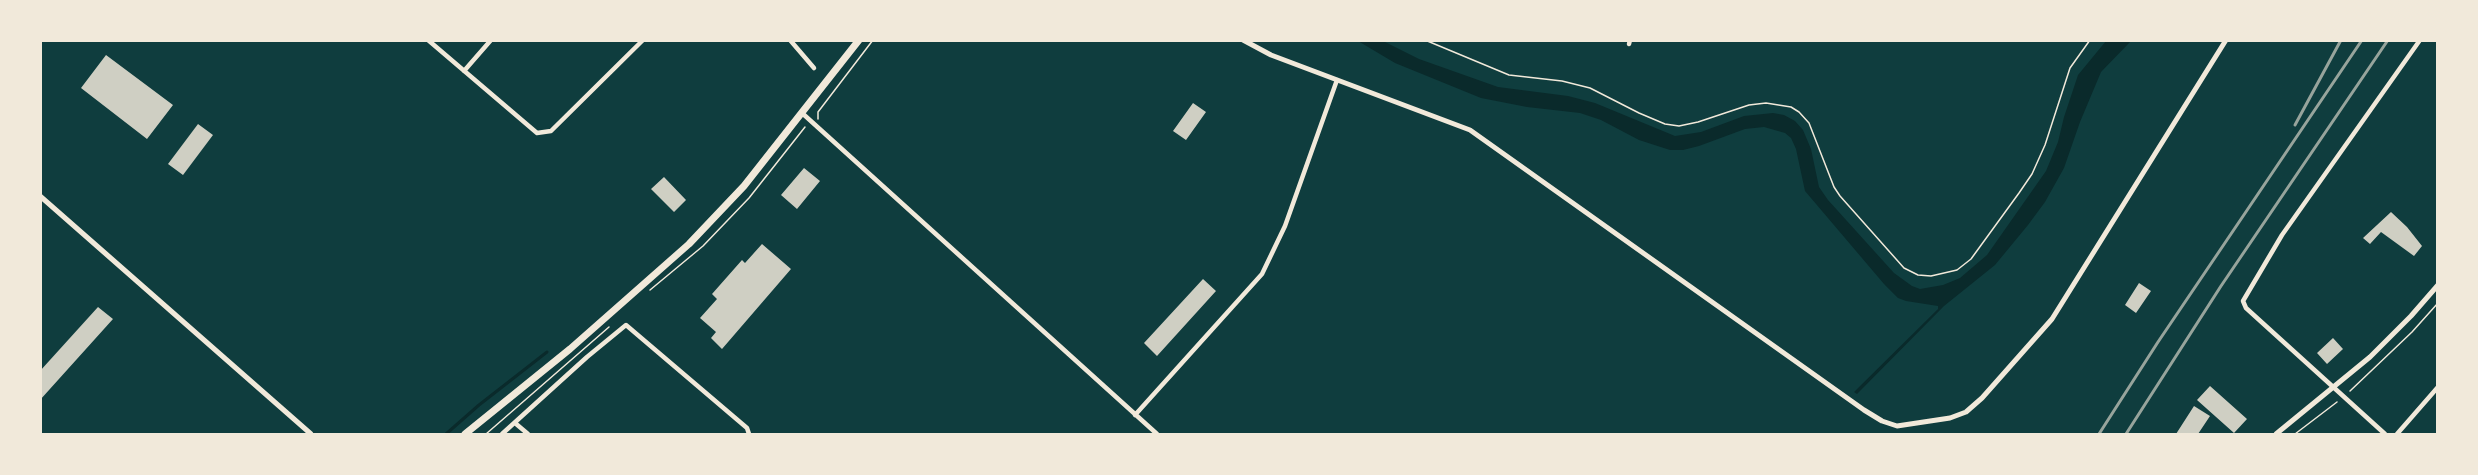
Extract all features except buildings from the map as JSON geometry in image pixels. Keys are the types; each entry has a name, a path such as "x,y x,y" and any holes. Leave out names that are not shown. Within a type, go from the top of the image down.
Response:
{"main road":[{"path":"465,435 570,349 689,244 744,186 859,40"}],"street":[{"path":"428,40 537,133 552,131 643,40"},
{"path":"464,71 491,40"},
{"path":"790,40 814,68"},
{"path":"1243,40 1270,55 1453,122 1485,139 1864,410 1889,425 1906,426 1961,415 1982,398 2057,312 2226,40"},
{"path":"2385,435 2246,308 2243,301 2282,235 2420,40"},
{"path":"1135,416 1262,274 1285,226 1337,80"},
{"path":"802,113 1157,435"},
{"path":"40,196 311,435"},
{"path":"2276,435 2334,388 2411,316 2438,285"},
{"path":"502,435 587,357 626,325 747,428 749,435"},
{"path":"2397,435 2438,387"},
{"path":"515,423 528,435"}],"path":[{"path":"1425,40 1509,75 1562,81 1590,88 1665,124 1679,126 1698,122 1749,105 1766,103 1791,107 1809,123 1840,196 1904,268 1918,275 1930,276 1957,270 1971,259 2032,174 2045,145 2070,68 2090,40"},
{"path":"2295,435 2343,397 2412,332 2438,303"}],"water":[{"path":"1358,41 1383,41 1419,59 1498,87 1568,96 1595,103 1675,136 1701,132 1744,116 1773,113 1784,115 1795,121 1803,130 1811,149 1819,187 1828,200 1894,273 1920,289 1943,285 1960,278 1987,255 2046,171 2058,142 2078,75 2106,41 2131,41 2101,72 2064,168 2045,202 2028,225 1995,265 1944,306 1857,394 1854,392 1938,309 1938,306 1898,298 1884,284 1805,191 1796,149 1791,138 1785,133 1764,127 1745,129 1699,146 1670,150 1639,140 1601,120 1580,113 1527,107 1481,98 1395,63"}],"waterway":[{"path":"446,434 547,352"}],"railway":[{"path":"2295,125 2341,40"},
{"path":"2099,434 2158,342 2362,40"},
{"path":"2126,434 2221,286 2388,40"}]}
